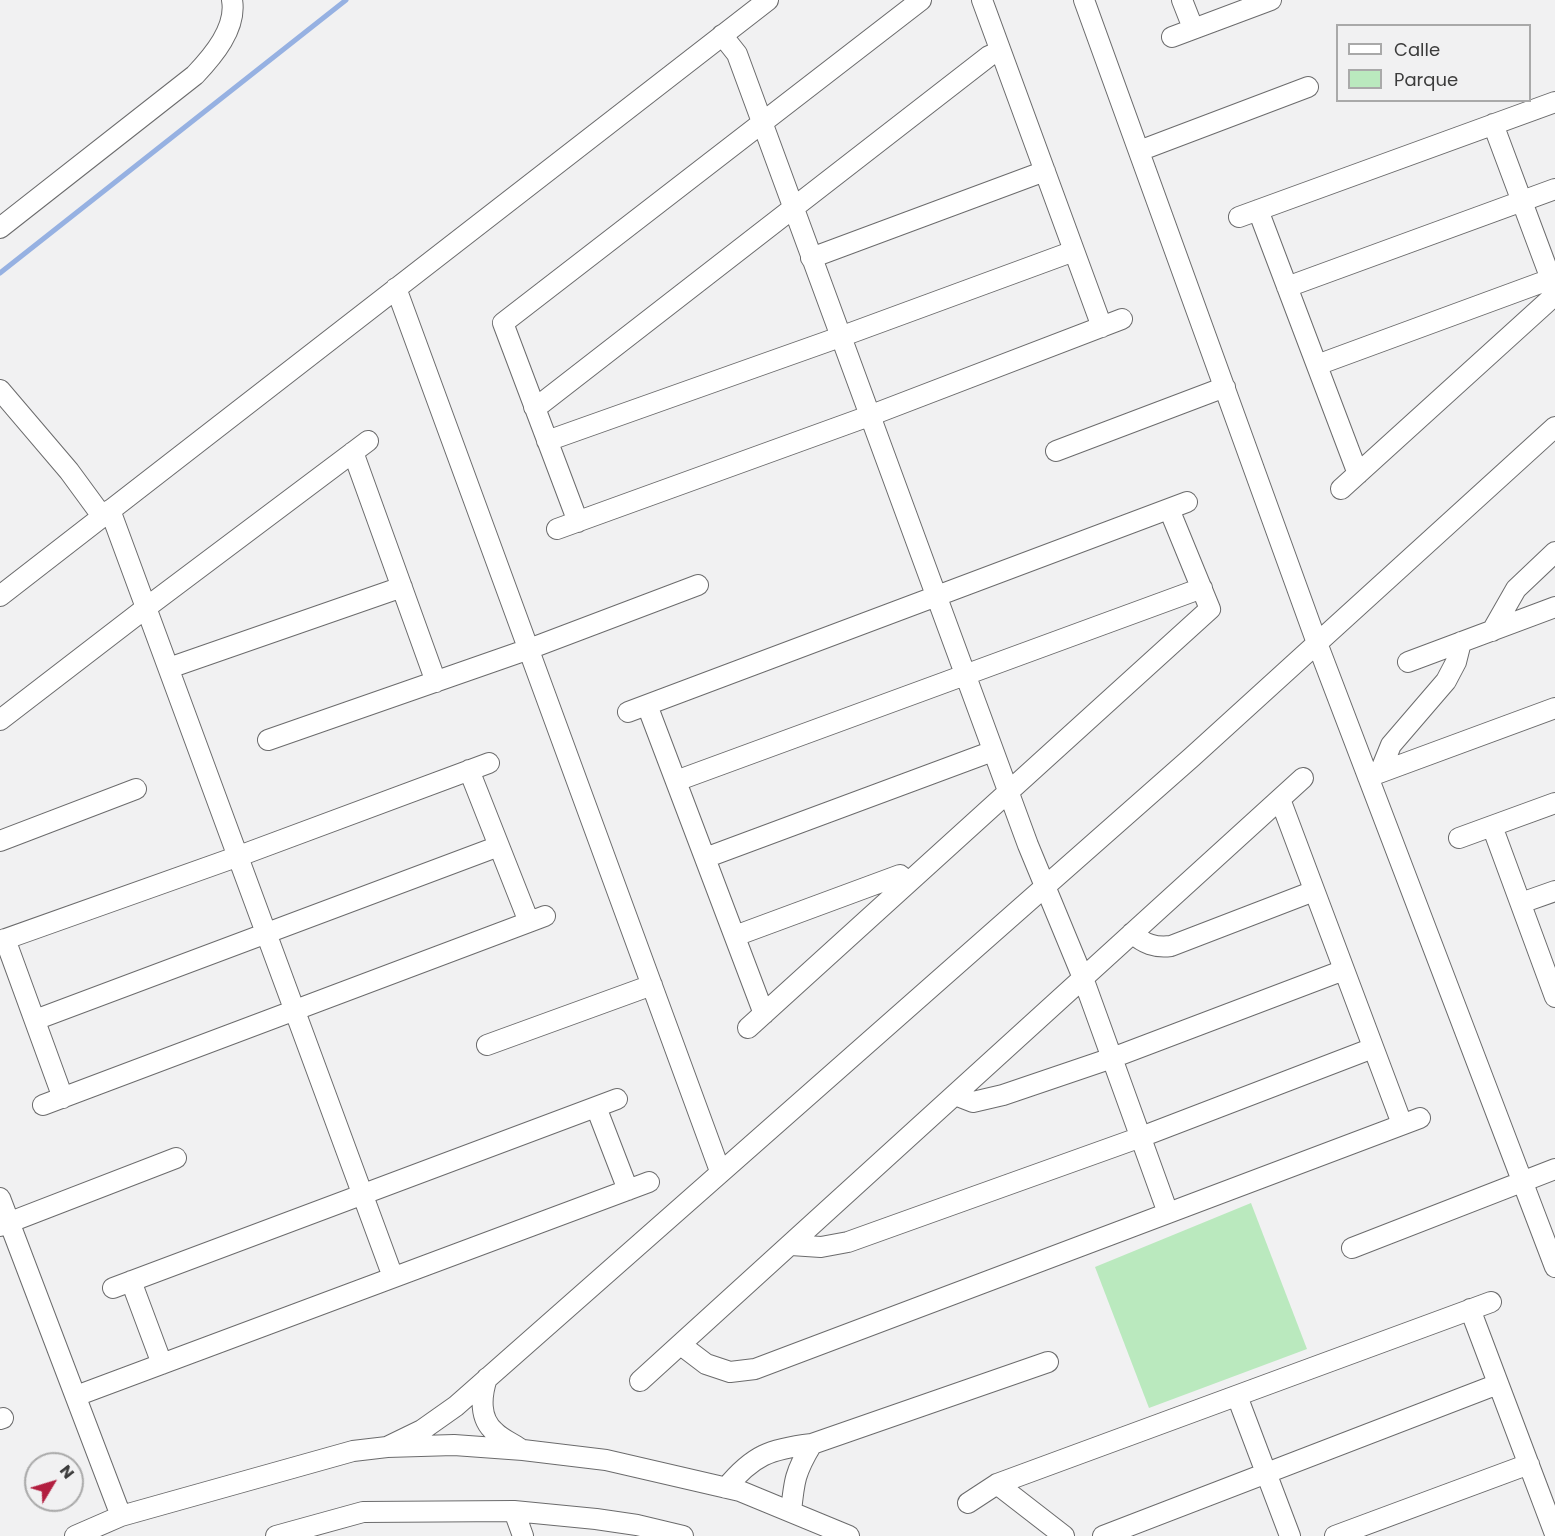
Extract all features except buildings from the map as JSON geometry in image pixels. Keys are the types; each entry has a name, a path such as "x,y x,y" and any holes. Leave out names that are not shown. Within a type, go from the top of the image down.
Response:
{"street":[{"path":"0,228 195,75 216,54 227,32 233,6 232,0"},
{"path":"0,596 768,0"},
{"path":"578,522 503,323 921,0"},
{"path":"982,0 1102,327"},
{"path":"1084,0 1317,643 1374,775 1555,1267"},
{"path":"1182,0 1193,28"},
{"path":"1172,37 1271,0"},
{"path":"722,35 737,54 993,751 1083,978 1168,1213"},
{"path":"534,407 989,56 1000,51"},
{"path":"1138,151 1308,87"},
{"path":"1239,217 1555,102"},
{"path":"1493,124 1554,288"},
{"path":"811,258 1045,171"},
{"path":"1287,287 1555,189"},
{"path":"1258,210 1358,474"},
{"path":"547,441 1074,251"},
{"path":"396,288 720,1171"},
{"path":"1317,365 1554,288"},
{"path":"1341,489 1554,288"},
{"path":"556,530 869,416 1122,319"},
{"path":"1056,451 1224,387"},
{"path":"0,390 106,513 147,607 393,1277"},
{"path":"387,1447 422,1430 456,1406 1046,886 1555,427"},
{"path":"0,720 361,446 402,587 436,682"},
{"path":"628,712 1178,506 1210,609 748,1028"},
{"path":"1491,631 1516,589 1555,552"},
{"path":"268,740 529,649 698,585"},
{"path":"169,668 402,587"},
{"path":"676,781 1202,588"},
{"path":"1408,662 1555,607"},
{"path":"1374,775 1391,745 1446,681 1456,662 1461,642"},
{"path":"647,705 764,1014"},
{"path":"1374,775 1555,708"},
{"path":"705,858 993,751"},
{"path":"63,1098 3,940 239,856 489,763"},
{"path":"43,1105 537,919 499,846 469,770"},
{"path":"640,1381 1303,777"},
{"path":"0,841 136,789"},
{"path":"681,1345 705,1364 722,1370 730,1372 755,1369 1411,1121 1373,1048 1280,799"},
{"path":"1459,838 1555,803"},
{"path":"1492,826 1553,985"},
{"path":"35,1020 499,846"},
{"path":"735,936 900,875 908,883"},
{"path":"1132,933 1152,946 1171,946 1314,891"},
{"path":"1521,903 1555,891"},
{"path":"955,1095 973,1102 1003,1095 1112,1058 1344,970"},
{"path":"488,1045 652,986"},
{"path":"791,1245 821,1247 848,1242 1141,1137 1373,1048"},
{"path":"162,1364 122,1285 618,1099"},
{"path":"596,1107 628,1190"},
{"path":"5,1224 176,1158"},
{"path":"1352,1248 1555,1169"},
{"path":"76,1396 649,1182"},
{"path":"0,1198 5,1224 76,1396 121,1516"},
{"path":"968,1503 997,1484 1491,1302"},
{"path":"1470,1309 1555,1534"},
{"path":"726,1488 741,1469 753,1460 790,1447 812,1444 1048,1362"},
{"path":"487,1378 482,1394 483,1412 493,1431 522,1450"},
{"path":"1103,1536 1498,1384"},
{"path":"1237,1395 1290,1536"},
{"path":"791,1512 794,1480 799,1465 812,1444"},
{"path":"75,1536 121,1516 353,1451 387,1447 454,1445 606,1460 740,1491 849,1536"},
{"path":"1335,1536 1529,1464"},
{"path":"997,1484 1064,1536"},
{"path":"514,1511 524,1536"},
{"path":"276,1536 363,1512 514,1511 638,1526 683,1536"},
{"path":"617,1536 638,1526"}],"green space":[{"path":"1251,1203 1307,1349 1149,1408 1095,1267"}],"waterway":[{"path":"0,273 346,0"}]}
